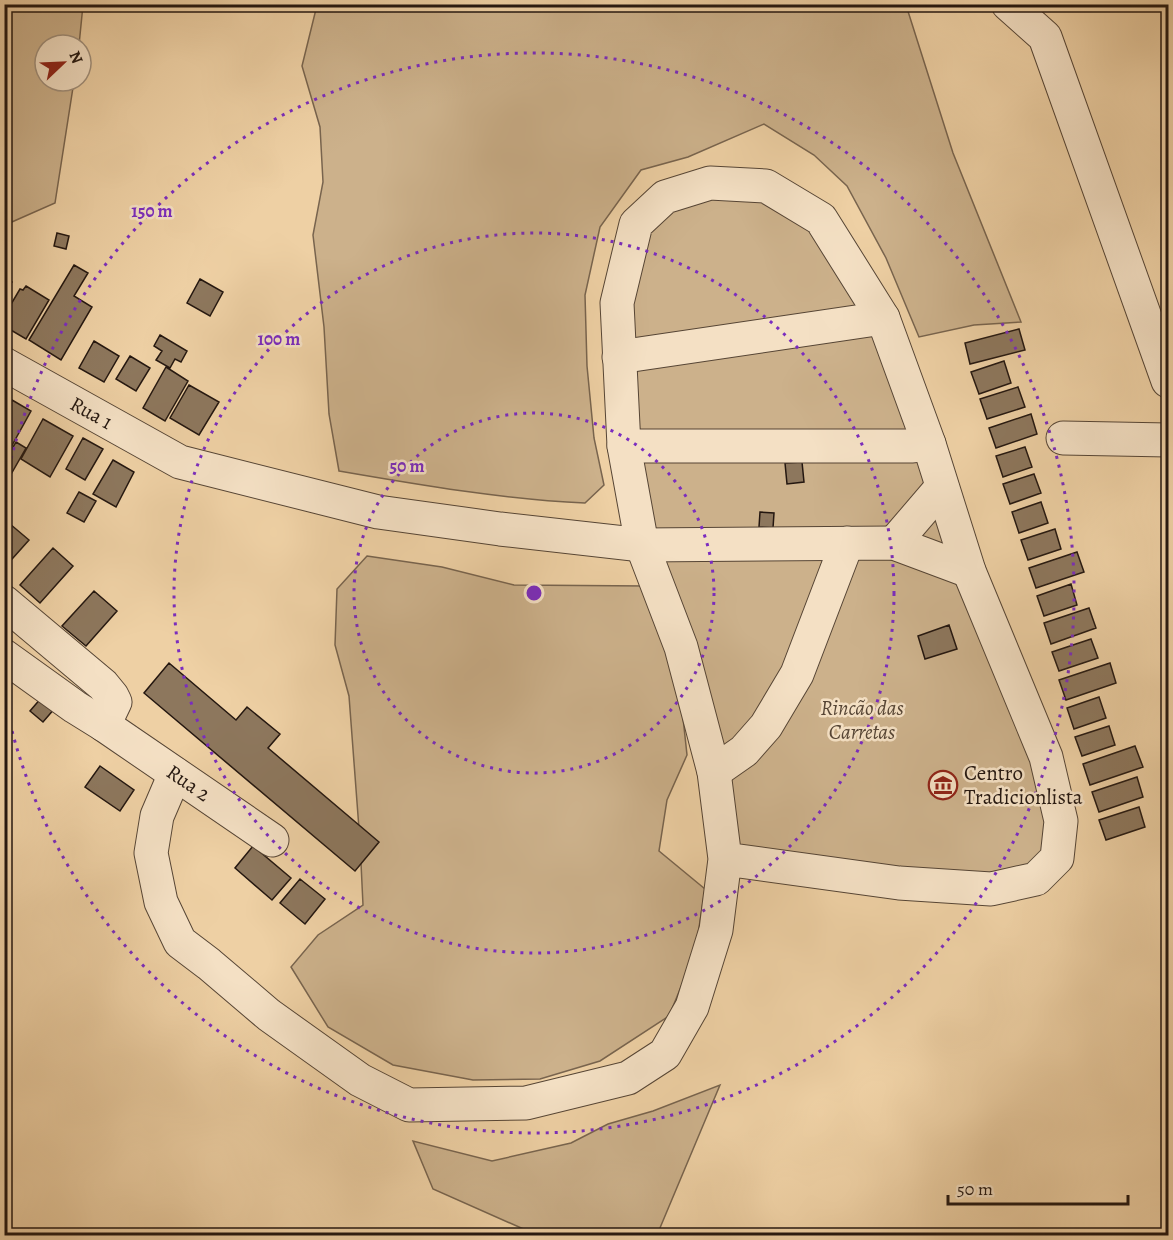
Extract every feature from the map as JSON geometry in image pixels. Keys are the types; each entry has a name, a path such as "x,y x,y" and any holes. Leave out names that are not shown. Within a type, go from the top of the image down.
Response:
{"street":[{"path":"1008,4 1045,37 1168,381"},
{"path":"175,774 157,816 151,853 161,902 180,942 269,1015 360,1080 409,1105 526,1102 628,1078 665,1054 692,1007 716,930 725,859 714,772 681,647 642,545 624,446 617,303 636,224 665,196 710,183 766,186 821,219 883,318 930,444 969,571 1046,757 1061,820 1056,858 1036,879 991,889 899,883 725,859"},
{"path":"620,357 883,318"},
{"name":"Rua 1","path":"4,364 180,462 378,512 642,545 894,543"},
{"path":"1063,438 1168,440"},
{"path":"624,446 911,446 930,444"},
{"path":"942,487 894,543 969,571"},
{"path":"714,772 744,751 766,726 797,674 848,543"},
{"path":"4,602 108,691 115,702 104,725"},
{"name":"Rua 2","path":"4,656 75,707 272,840"}],"green space":[{"path":"5,4 83,5 80,33 33,33 33,93 72,93 55,203 5,225"},
{"path":"317,5 906,5 953,153 1021,322 974,325 919,337 886,258 847,186 814,155 764,124 688,157 641,170 600,227 585,295 587,366 594,438 604,485 585,503 492,495 339,471 329,414 324,327 313,235 323,182 320,127 302,66"},
{"name":"Rincão das Carretas","path":"710,183 821,219 883,318 1061,821 1036,879 725,859 624,446 636,224"},
{"path":"367,556 442,567 514,585 647,586 679,681 687,755 667,800 659,851 705,889 695,953 669,1016 600,1061 540,1079 473,1080 393,1065 328,1027 291,967 318,935 363,905 349,696 335,645 337,589"},
{"path":"720,1085 657,1235 537,1235 433,1189 413,1141 492,1161 571,1143 608,1124 653,1111"}],"building":[{"path":"57,233 69,236 66,249 54,246"},
{"path":"74,265 88,273 74,296 92,307 61,360 29,340"},
{"path":"4,278 12,282 4,294"},
{"path":"200,279 223,292 210,316 187,303"},
{"path":"26,286 49,300 26,339 4,326 4,316 20,289 23,290"},
{"path":"1019,329 1025,350 970,364 965,343"},
{"path":"160,335 187,351 181,362 175,359 170,368 156,360 162,351 154,346"},
{"path":"94,341 119,356 104,382 79,368"},
{"path":"130,356 150,368 136,391 116,379"},
{"path":"1004,361 1011,383 979,394 971,372"},
{"path":"166,367 188,381 165,421 143,408"},
{"path":"189,385 219,402 199,435 170,418"},
{"path":"1018,387 1025,407 987,419 980,399"},
{"path":"12,400 31,411 5,458 4,414"},
{"path":"1031,414 1037,434 996,448 989,428"},
{"path":"43,419 73,436 50,477 21,459"},
{"path":"83,438 103,449 85,480 66,469"},
{"path":"16,442 26,448 10,476 4,473 4,462"},
{"path":"1025,447 1032,467 1003,477 996,456"},
{"path":"113,460 134,472 116,507 93,494"},
{"path":"802,462 804,482 787,484 785,463"},
{"path":"1034,474 1041,493 1010,504 1003,484"},
{"path":"79,492 96,501 84,522 67,513"},
{"path":"1041,502 1048,523 1019,533 1012,512"},
{"path":"760,512 774,513 773,528 759,527"},
{"path":"10,524 29,540 4,568 4,529"},
{"path":"1055,529 1061,549 1028,560 1021,540"},
{"path":"53,548 73,566 40,603 20,585"},
{"path":"1077,552 1084,572 1036,588 1029,568"},
{"path":"1071,584 1077,605 1044,616 1037,596"},
{"path":"94,591 117,611 86,646 62,626"},
{"path":"1089,608 1096,628 1051,644 1044,623"},
{"path":"949,625 957,649 925,659 918,636"},
{"path":"1091,639 1098,658 1059,671 1052,652"},
{"path":"169,663 236,720 247,707 280,734 268,748 379,842 355,871 144,693"},
{"path":"1110,663 1116,683 1066,700 1059,680"},
{"path":"42,697 55,708 43,722 30,711"},
{"path":"1099,697 1106,718 1074,729 1067,708"},
{"path":"1109,726 1115,745 1082,756 1075,737"},
{"path":"1135,746 1143,767 1090,785 1083,764"},
{"path":"100,766 134,790 120,811 85,787"},
{"path":"1137,777 1143,797 1099,812 1092,792"},
{"path":"1139,807 1145,827 1106,840 1099,820"},
{"path":"253,846 291,878 272,900 235,868"},
{"path":"300,879 325,899 305,924 280,903"}],"place":[{"name":"Centro Tradicionlista","path":"943,785"}]}
